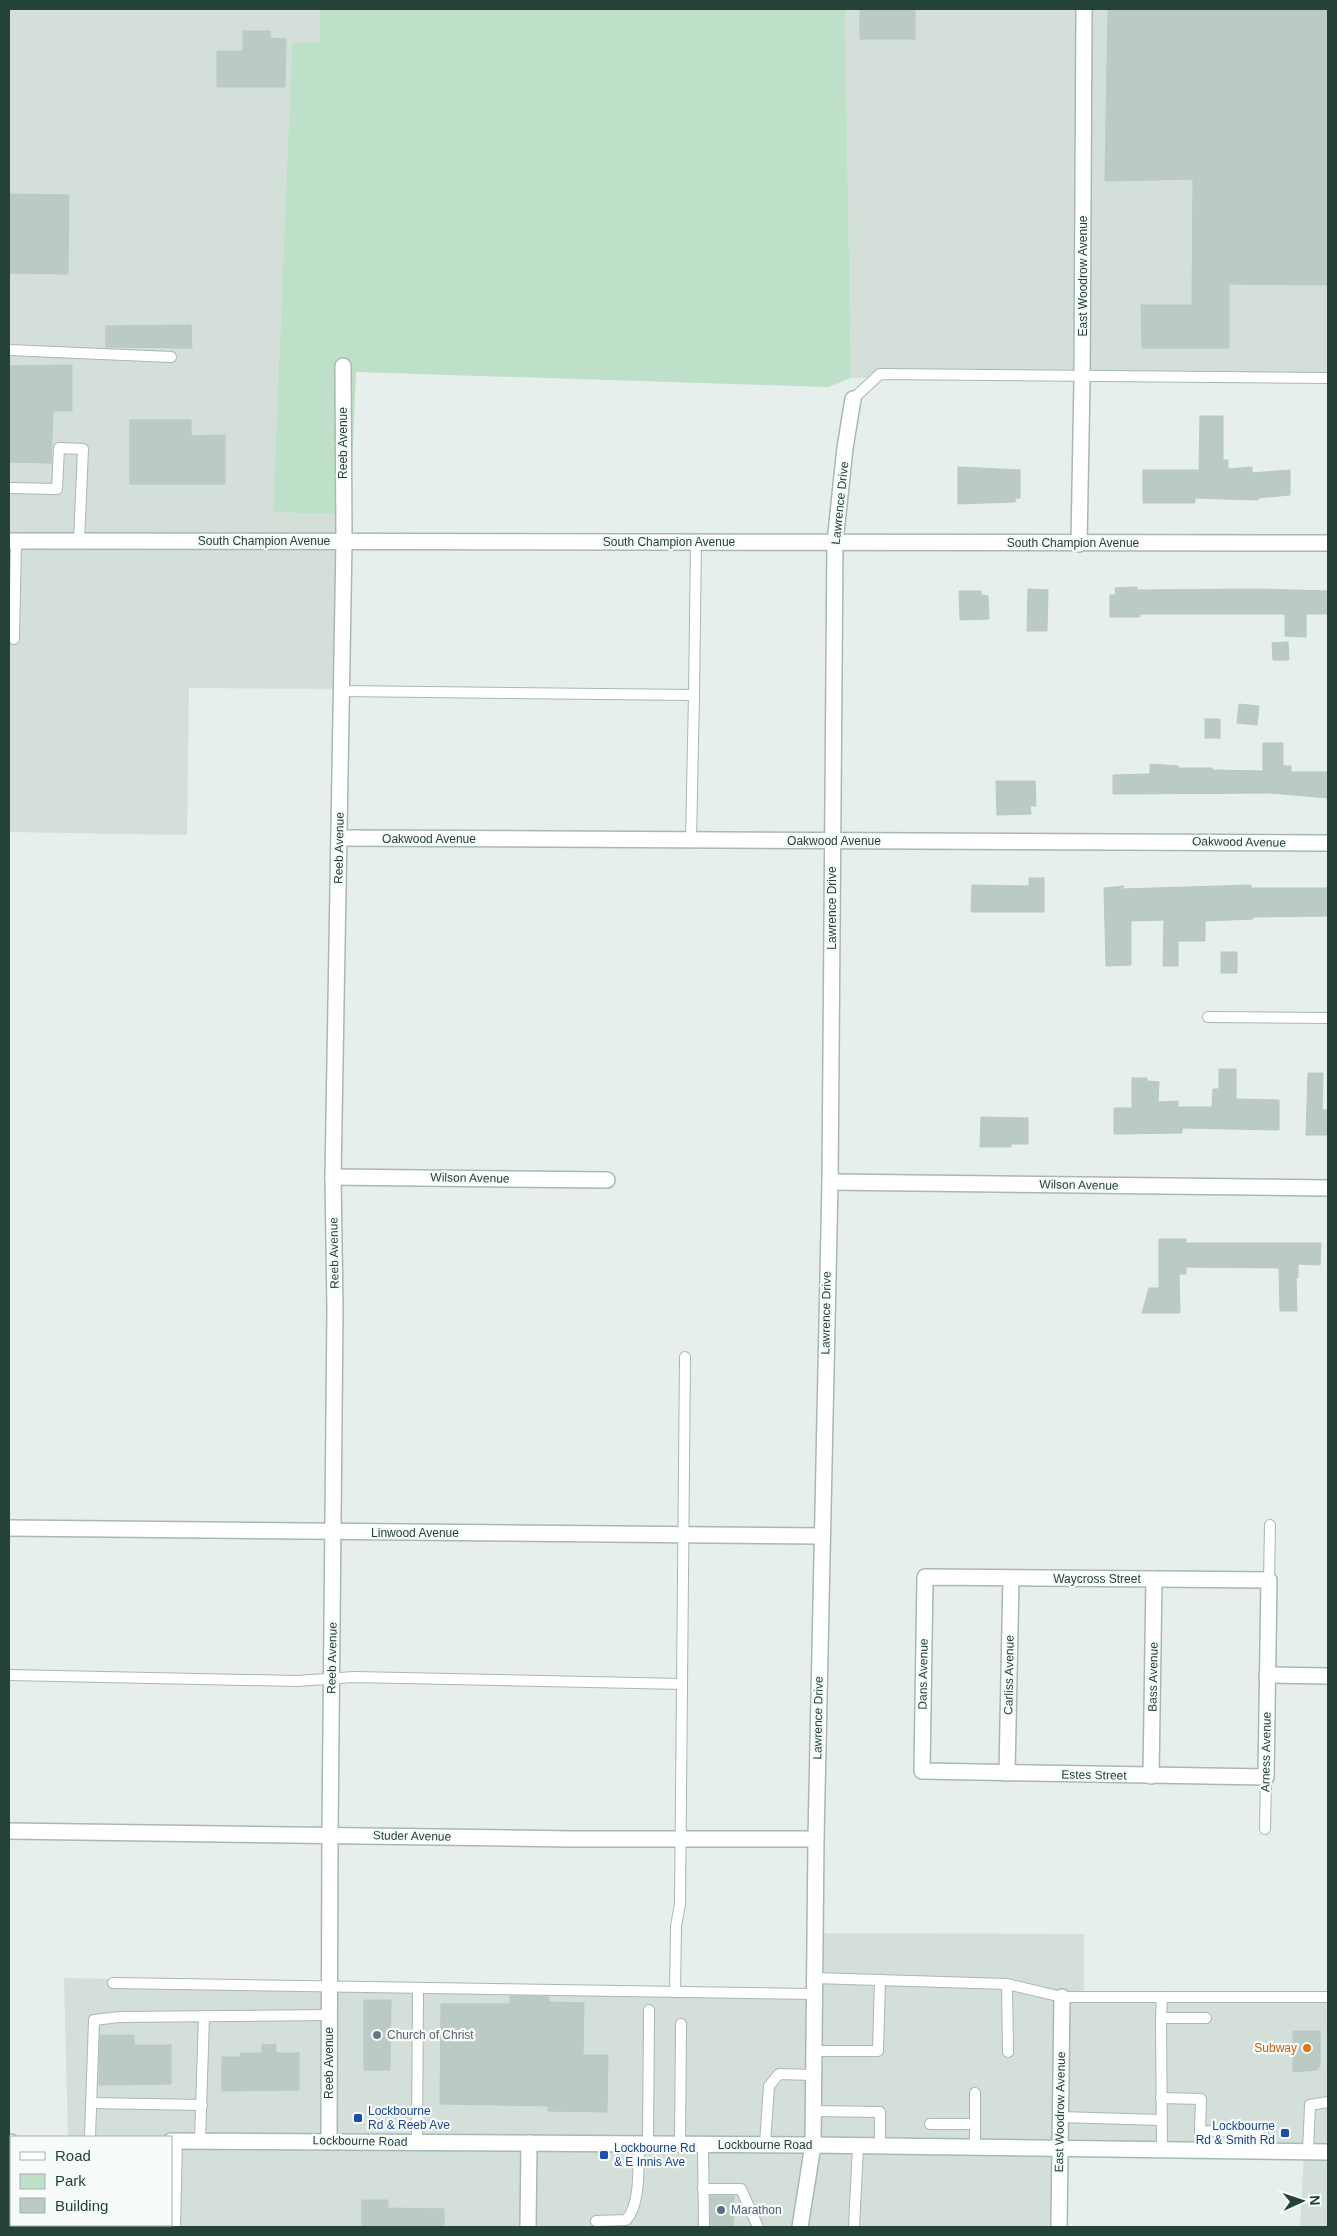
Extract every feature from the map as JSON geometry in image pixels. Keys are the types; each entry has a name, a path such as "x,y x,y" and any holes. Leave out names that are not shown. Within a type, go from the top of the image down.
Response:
{"street":[{"name":"East Woodrow Avenue","path":"1079,544 1084,9"},
{"name":"Reeb Avenue","path":"329,2141 330,1834 336,1309 333,1177 344,541 343,366"},
{"name":"Lawrence Drive","path":"800,2227 813,2145 821,1536 830,1182 835,542 845,448 854,399"},
{"name":"South Champion Avenue","path":"12,541 1328,543"},
{"name":"Oakwood Avenue","path":"339,838 832,841 1072,840 1328,843"},
{"name":"Wilson Avenue","path":"333,1177 607,1180"},
{"name":"Wilson Avenue","path":"830,1182 1328,1188"},
{"name":"Linwood Avenue","path":"9,1528 821,1536"},
{"name":"Waycross Street","path":"925,1577 1269,1580"},
{"name":"Dans Avenue","path":"922,1771 925,1577"},
{"name":"Carliss Avenue","path":"1007,1773 1010,1578"},
{"name":"Bass Avenue","path":"1151,1776 1154,1579"},
{"name":"Arness Avenue","path":"1266,1778 1269,1580"},
{"path":"1267,1675 1328,1676"},
{"name":"Estes Street","path":"922,1771 1266,1778"},
{"name":"Studer Avenue","path":"9,1831 330,1834 572,1839 816,1839"},
{"name":"East Woodrow Avenue","path":"1059,2227 1062,1997"},
{"name":"Lockbourne Road","path":"174,2141 765,2144 1328,2152"},
{"path":"528,2143 528,2227"}],"lane":[{"path":"9,350 171,357"},
{"path":"854,399 880,374 1328,378"},
{"path":"9,488 57,489 59,448 83,449 79,541"},
{"path":"12,541 14,639"},
{"path":"691,840 696,542"},
{"path":"342,691 694,695"},
{"path":"1208,1017 1328,1018"},
{"path":"675,1992 676,1926 680,1904 685,1357"},
{"name":"Arness Avenue","path":"1269,1580 1270,1525"},
{"path":"9,1675 297,1681 364,1677 682,1684"},
{"name":"Arness Avenue","path":"1264,1829 1266,1778"},
{"path":"814,1978 1007,1984 1062,1997 1328,1997"},
{"path":"814,2051 878,2051 880,1980"},
{"path":"113,1983 814,1994"},
{"path":"1007,1984 1008,2052"},
{"path":"417,2142 418,1988"},
{"path":"1162,1997 1162,2150"},
{"path":"596,2221 626,2220 633,2213 644,2144 649,2010"},
{"path":"90,2136 94,2020 119,2017 329,2015"},
{"path":"200,2140 204,2016"},
{"path":"1161,2018 1206,2018"},
{"path":"680,2144 681,2024"},
{"path":"765,2144 769,2086 780,2074 813,2075"},
{"path":"975,2093 975,2147"},
{"path":"1161,2098 1201,2099 1200,2150"},
{"path":"1308,2152 1310,2105 1328,2102"},
{"path":"91,2103 202,2105"},
{"path":"813,2111 880,2112 880,2146"},
{"path":"1060,2118 1161,2120"},
{"path":"930,2124 975,2124"},
{"path":"1200,2131 1259,2132 1259,2151"},
{"path":"174,2141 175,2227"},
{"path":"703,2144 704,2227"},
{"path":"854,2227 858,2146"},
{"path":"703,2189 741,2189 758,2227"}],"shaded area":[{"path":"9,9 320,9 320,42 292,44 273,512 350,515 347,689 189,688 187,835 9,832"},
{"path":"845,9 1328,9 1328,377 851,378"},
{"path":"812,1933 1084,1934 1084,1997 1328,1995 1328,2227 1300,2227 1304,2152 1063,2148 1062,2227 9,2227 9,2142 10,2226 172,2226 172,2136 68,2136 64,1978 810,1992"}],"green space":[{"path":"320,9 845,9 851,378 828,387 356,372 350,515 273,512 292,43 320,42"}],"building":[{"path":"860,9 915,9 915,39 860,39"},
{"path":"1108,9 1328,9 1328,285 1229,284 1229,348 1142,348 1141,305 1192,305 1193,179 1105,181"},
{"path":"243,31 270,31 270,38 286,39 285,87 217,87 217,51 243,51"},
{"path":"9,194 69,195 68,274 9,273"},
{"path":"191,325 192,348 106,347 106,326"},
{"path":"72,365 72,411 53,411 51,463 9,462 9,366"},
{"path":"1200,416 1223,416 1223,460 1228,460 1228,469 1252,467 1252,473 1290,470 1290,495 1258,498 1258,500 1195,498 1195,503 1143,503 1143,470 1199,470"},
{"path":"130,420 191,420 191,436 225,435 225,484 130,484"},
{"path":"958,467 1020,470 1020,498 1016,498 1015,502 958,504"},
{"path":"1137,587 1137,590 1259,589 1328,591 1328,614 1306,614 1306,637 1285,636 1285,614 1140,614 1140,617 1110,617 1110,595 1116,595 1115,588"},
{"path":"1028,589 1048,590 1047,631 1027,631"},
{"path":"959,591 981,591 981,595 988,596 989,619 960,620"},
{"path":"1288,642 1289,660 1273,660 1272,643"},
{"path":"1239,704 1259,706 1257,725 1237,723"},
{"path":"1205,719 1220,719 1220,738 1205,738"},
{"path":"1263,743 1283,743 1283,766 1291,766 1291,772 1328,772 1328,798 1270,793 1113,794 1113,775 1150,774 1150,764 1178,766 1178,768 1263,771"},
{"path":"996,781 1035,781 1036,806 1030,806 1031,814 997,815"},
{"path":"1029,878 1044,878 1044,912 971,912 972,885 1029,886"},
{"path":"1251,885 1251,888 1328,888 1328,916 1253,917 1253,919 1205,921 1205,941 1178,941 1178,966 1163,966 1164,920 1131,921 1131,965 1106,966 1104,888 1124,886 1122,889"},
{"path":"1221,952 1237,952 1237,973 1221,973"},
{"path":"1219,1069 1236,1069 1236,1099 1279,1100 1279,1130 1182,1128 1182,1133 1114,1134 1114,1108 1132,1108 1132,1078 1147,1078 1147,1081 1159,1082 1158,1102 1178,1101 1178,1107 1212,1107 1213,1089 1219,1089"},
{"path":"1308,1073 1323,1073 1322,1110 1328,1110 1328,1135 1306,1135"},
{"path":"981,1117 1028,1118 1028,1144 1011,1144 1011,1147 980,1147"},
{"path":"1159,1239 1186,1239 1186,1243 1321,1243 1320,1265 1298,1264 1298,1278 1296,1278 1297,1311 1280,1311 1279,1268 1186,1267 1186,1274 1179,1274 1180,1313 1142,1313 1149,1288 1159,1288"},
{"path":"510,1996 549,1997 549,2002 584,2003 583,2055 608,2055 607,2112 548,2111 548,2106 440,2104 441,2004 510,2004"},
{"name":"Church of Christ","path":"364,2000 391,2000 390,2070 364,2070"},
{"name":"Subway","path":"1293,2031 1320,2031 1320,2065 1317,2070 1293,2072"},
{"path":"100,2035 134,2035 134,2045 171,2045 171,2084 99,2085"},
{"path":"276,2044 276,2053 299,2053 299,2090 222,2091 222,2057 241,2057 240,2053 262,2053 262,2045"},
{"name":"Marathon","path":"710,2196 734,2196 733,2227 711,2227"},
{"path":"362,2200 388,2200 388,2208 444,2209 444,2227 362,2227"}],"place":[{"name":"Church of Christ","path":"377,2035"},
{"name":"Subway","path":"1307,2048"},
{"name":"Lockbourne Rd & Reeb Ave","path":"358,2118"},
{"name":"Lockbourne Rd & Smith Rd","path":"1285,2133"},
{"name":"Lockbourne Rd & E Innis Ave","path":"604,2155"},
{"name":"Marathon","path":"721,2210"}]}
